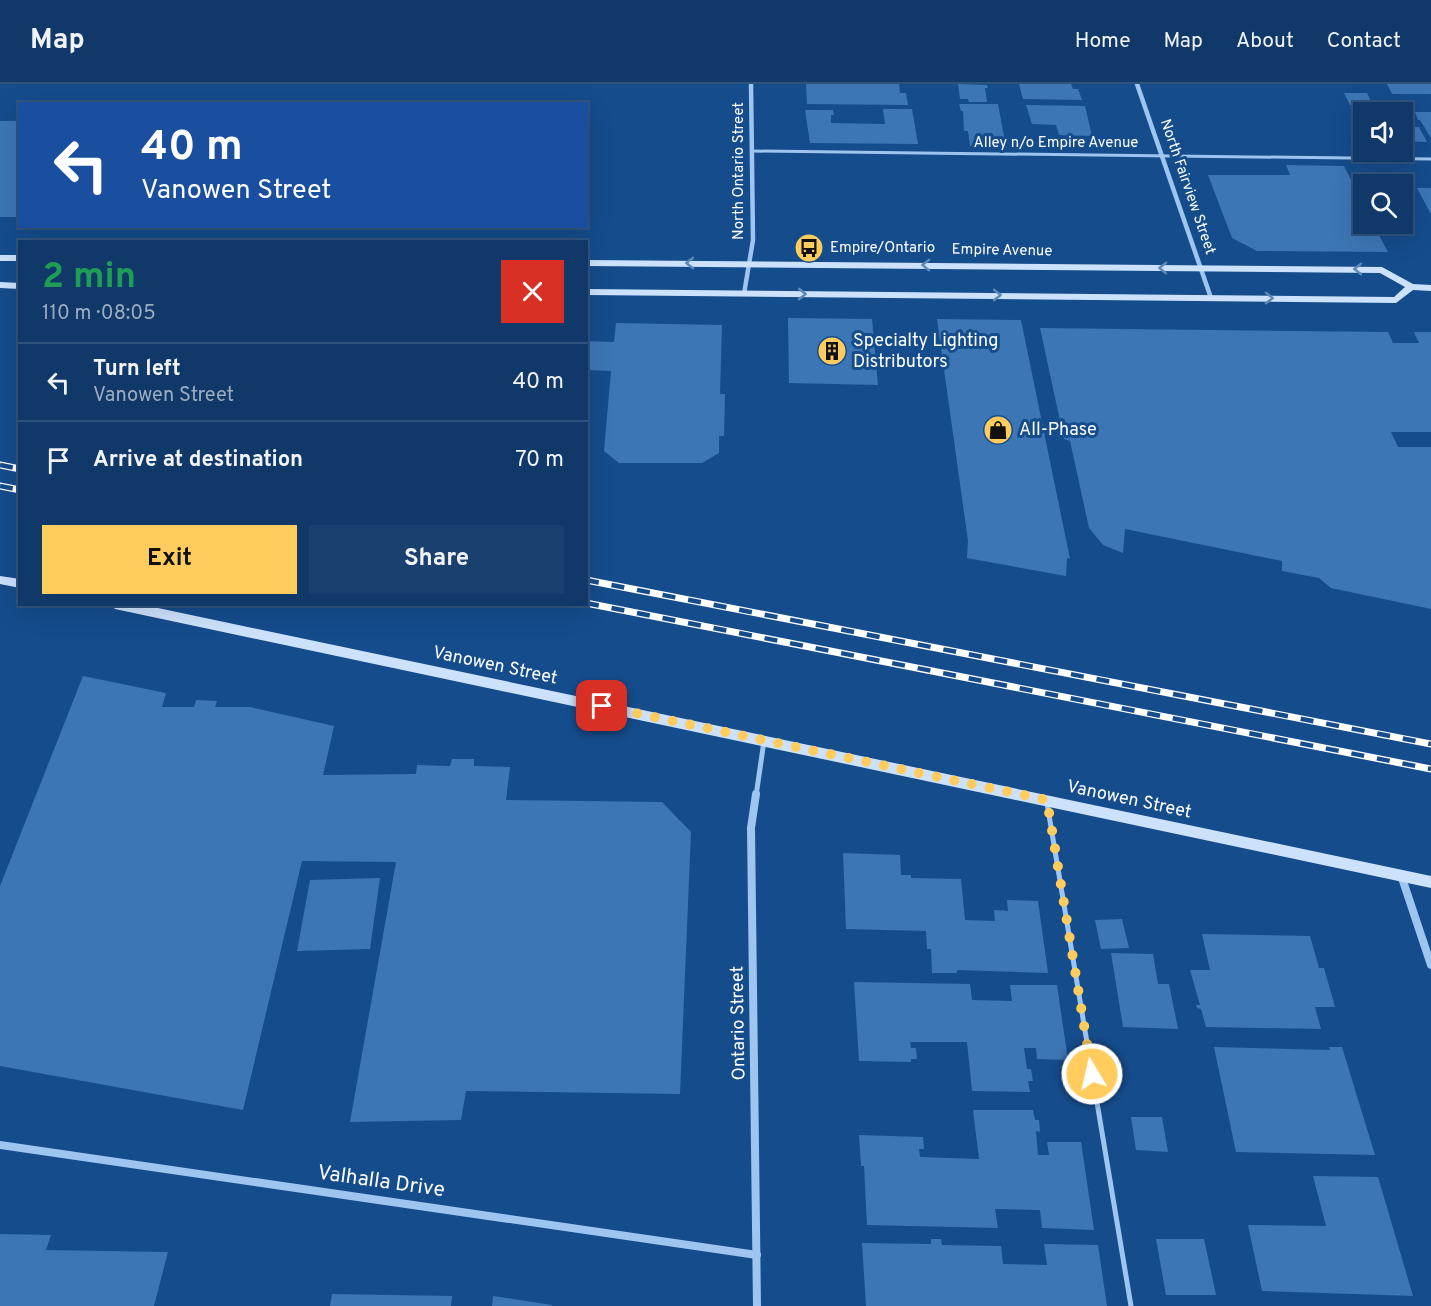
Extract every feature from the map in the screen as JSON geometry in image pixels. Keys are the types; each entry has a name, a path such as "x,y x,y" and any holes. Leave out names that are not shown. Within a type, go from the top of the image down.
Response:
{"main road":[{"path":"0,258 18,258"},
{"name":"Empire Avenue","path":"588,262 1382,270 1412,287 1431,288"},
{"path":"0,285 18,286"},
{"name":"Empire Avenue","path":"588,292 1396,300 1412,287"},
{"path":"0,580 18,584"},
{"name":"Vanowen Street","path":"125,606 1431,882"}],"street":[{"name":"North Ontario Street","path":"744,294 753,240 751,84"},
{"name":"North Fairview Street","path":"1137,84 1211,298"},
{"name":"Ontario Street","path":"757,1306 751,828 764,740"},
{"path":"1401,876 1431,965"},
{"name":"Valhalla Drive","path":"0,1145 756,1255"}],"lane":[{"name":"Alley n/o Empire Avenue","path":"752,151 1431,159"},
{"path":"1047,800 1131,1306"}],"building":[{"path":"806,84 899,84 900,93 906,93 908,105 807,104"},
{"path":"958,84 987,85 988,88 985,88 987,102 969,102 968,99 960,99"},
{"path":"1019,84 1071,84 1073,89 1078,89 1082,100 1023,99"},
{"path":"1387,84 1431,84 1431,94 1392,94"},
{"path":"1344,93 1367,93 1372,102 1353,102 1353,105 1350,105"},
{"path":"959,104 998,104 1006,147 970,146 968,131 964,131 963,111"},
{"path":"1026,105 1085,106 1092,136 1059,135 1056,125 1032,124"},
{"path":"883,109 912,109 918,144 810,143 805,110 833,110 831,123 885,124"},
{"path":"1415,112 1431,112 1431,138 1418,120"},
{"path":"0,121 18,121 18,217 0,217"},
{"path":"1413,127 1419,127 1427,142 1413,141"},
{"path":"1286,165 1344,166 1353,184 1353,234 1378,234 1388,252 1257,251 1232,238 1208,175 1290,175"},
{"path":"1417,188 1431,188 1431,214"},
{"name":"Specialty Lighting Distributors","path":"788,318 872,319 878,385 789,383"},
{"name":"All-Phase","path":"937,319 1021,320 1070,559 1067,558 1066,576 967,558 968,541"},
{"path":"616,323 722,325 720,394 725,394 724,436 719,436 719,453 702,463 619,463 604,451 611,371 588,370 588,341 614,342"},
{"path":"1040,328 1388,332 1393,343 1419,343 1414,332 1431,332 1431,432 1391,432 1398,447 1431,447 1431,609 1331,588 1319,578 1282,571 1282,561 1125,529 1123,553 1103,545 1089,528 1070,441 1064,439"},
{"path":"83,676 166,693 162,707 194,707 196,700 217,701 215,707 250,707 334,726 323,775 416,774 417,765 450,766 452,759 474,759 474,766 510,767 506,800 662,802 691,832 680,1094 466,1091 461,1120 350,1122 396,862 302,861 243,1110 0,1066 0,886"},
{"path":"843,853 900,855 901,875 911,875 911,878 961,879 965,920 995,921 994,910 1008,911 1007,900 1038,901 1048,973 957,970 957,973 932,973 931,949 927,949 926,931 846,929"},
{"path":"380,878 370,949 297,951 310,880"},
{"path":"1122,919 1129,948 1101,949 1095,920"},
{"path":"1202,934 1310,936 1319,968 1324,968 1335,1007 1315,1007 1321,1029 1206,1027 1201,1009 1196,1005 1200,1005 1190,970 1210,970"},
{"path":"1111,953 1153,954 1158,984 1169,984 1178,1029 1123,1027"},
{"path":"854,982 970,984 972,1000 1012,1001 1010,985 1057,985 1068,1060 1037,1059 1036,1048 1024,1048 1027,1069 1031,1069 1033,1081 1028,1081 1030,1092 972,1091 967,1042 910,1042 911,1048 916,1048 917,1059 911,1059 911,1062 859,1061"},
{"path":"1214,1047 1330,1050 1329,1047 1342,1047 1375,1155 1236,1152"},
{"path":"973,1110 1033,1110 1035,1120 1039,1120 1040,1132 1036,1131 1038,1155 1049,1155 1047,1142 1081,1142 1094,1230 1042,1228 1040,1210 995,1209 998,1228 867,1225 864,1166 861,1166 859,1135 923,1137 924,1149 919,1149 920,1157 979,1159"},
{"path":"1131,1117 1162,1117 1168,1152 1136,1150"},
{"path":"1313,1176 1378,1177 1413,1296 1262,1291 1248,1225 1326,1226"},
{"path":"0,1234 51,1235 46,1250 168,1252 154,1306 0,1306"},
{"path":"931,1239 941,1239 942,1245 1001,1246 1003,1264 1047,1265 1044,1244 1098,1245 1107,1306 866,1306 862,1243 931,1244"},
{"path":"1156,1239 1204,1239 1216,1295 1166,1295"},
{"path":"332,1294 452,1296 451,1306 330,1306"},
{"path":"493,1296 552,1305 552,1306 492,1306"}],"railway":[{"path":"0,465 18,469"},
{"path":"0,486 18,490"},
{"path":"588,580 1431,744"},
{"path":"588,603 1431,769"}],"place":[{"name":"Empire/Ontario","path":"809,248"},
{"name":"Specialty Lighting Distributors","path":"832,351"},
{"name":"All-Phase","path":"998,430"}],"route":[{"path":"602,706 1047,800 1092,1074"}]}
